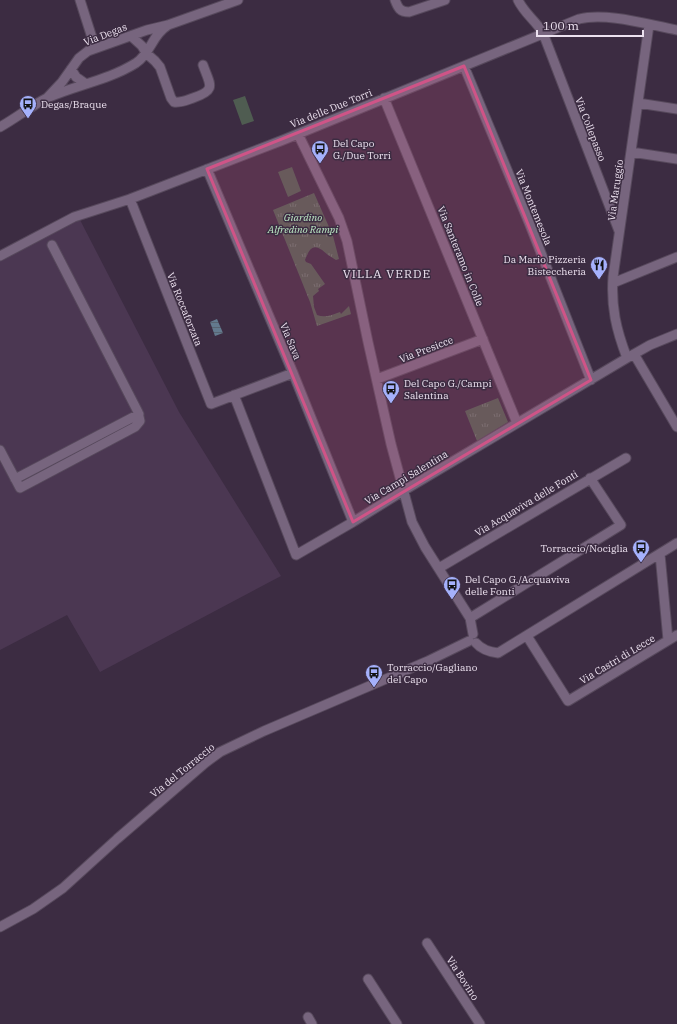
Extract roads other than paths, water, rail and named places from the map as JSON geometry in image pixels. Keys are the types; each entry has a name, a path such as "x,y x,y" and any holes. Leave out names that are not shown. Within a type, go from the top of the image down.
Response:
{"street":[{"path":"80,0 95,48"},
{"name":"Via Degas","path":"46,99 62,82 83,54 95,48 168,25 238,0"},
{"path":"396,0 399,9 403,12 409,12 444,0"},
{"path":"518,0 543,34"},
{"name":"Via delle Due Torri","path":"0,256 74,217 130,199 298,134 577,20 590,16 607,17 677,30"},
{"name":"Via Degas","path":"0,127 46,99 123,70 136,63 147,54 159,33 168,25"},
{"name":"Via Maruggio","path":"649,25 613,283 613,305 616,324 630,356 677,427"},
{"name":"Via Collepasso","path":"543,34 620,232"},
{"path":"131,36 142,46 160,68 171,98 176,103 208,92 210,87 203,65"},
{"name":"Via Montemesola","path":"464,66 530,225 590,380"},
{"path":"71,69 76,77 86,84"},
{"name":"Via Santeramo in Colle","path":"384,98 517,423"},
{"path":"638,103 677,109"},
{"path":"298,134 339,218 347,241 377,379 403,491 412,522 425,546 470,618 473,639 484,649 498,653 677,544"},
{"path":"631,152 677,159"},
{"name":"Via Sava","path":"207,169 293,373 353,522"},
{"name":"Via Roccaforzata","path":"130,199 211,404 234,395"},
{"path":"0,450 20,488 135,427 140,421 139,414 52,245"},
{"path":"613,283 677,257"},
{"name":"Via Campi Salentina","path":"234,395 296,555 630,356 677,334"},
{"name":"Via Presicce","path":"377,379 483,339"},
{"path":"234,395 293,373"},
{"path":"15,479 139,414"},
{"name":"Via Acquaviva delle Fonti","path":"439,568 626,458"},
{"path":"470,618 621,525 590,478"},
{"path":"660,554 668,640"},
{"name":"Via Castri di Lecce","path":"527,636 568,701 677,635"},
{"name":"Via del Torraccio","path":"0,927 33,909 63,888 116,839 220,752 271,728 428,661 473,639"},
{"name":"Via Bovino","path":"427,943 480,1024"},
{"path":"368,979 396,1024"}],"water":[{"path":"217,319 223,333 215,336 210,322"}],"place":[{"name":"Degas/Braque","path":"28,119"},
{"name":"Del Capo G./Due Torri","path":"320,164"},
{"name":"Da Mario Pizzeria Bisteccheria","path":"599,280"},
{"name":"Del Capo G./Campi Salentina","path":"391,404"},
{"name":"Torraccio/Nociglia","path":"641,563"},
{"name":"Del Capo G./Acquaviva delle Fonti","path":"452,600"},
{"name":"Torraccio/Gagliano del Capo","path":"374,688"}],"district":[{"name":"VILLA VERDE","path":"387,274"}],"park label":[{"name":"Giardino Alfredino Rampi","path":"303,222"}]}
